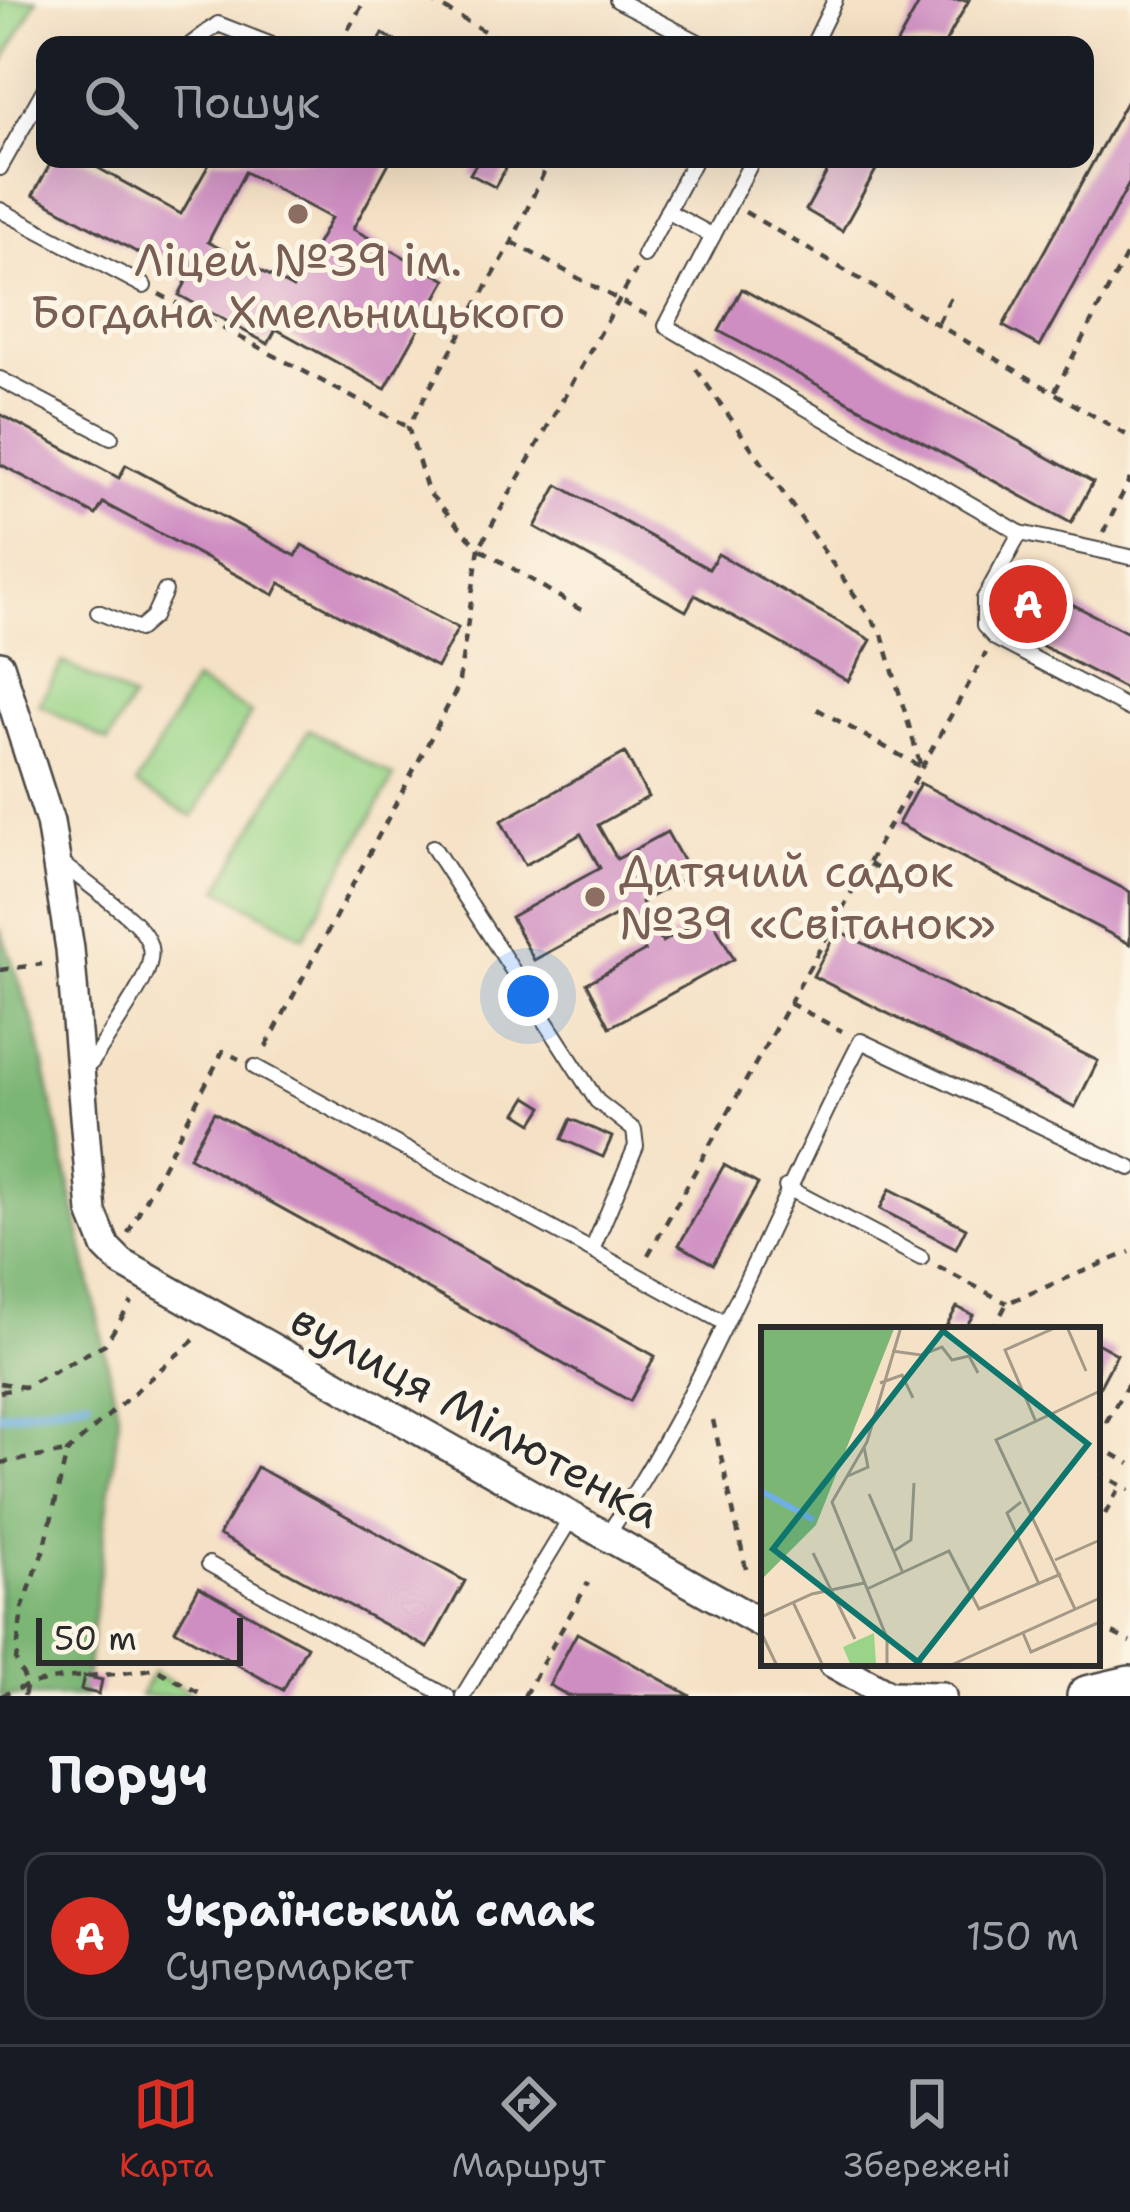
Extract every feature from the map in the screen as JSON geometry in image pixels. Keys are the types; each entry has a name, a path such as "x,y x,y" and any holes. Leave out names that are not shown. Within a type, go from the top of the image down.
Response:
{"street":[{"path":"0,665 50,822 72,960 92,1212 115,1257"},
{"name":"вулиця Мілютенка","path":"115,1257 761,1623"},
{"path":"838,1666 891,1695 942,1696"},
{"path":"1086,1696 1130,1686"}],"lane":[{"path":"616,0 686,36"},
{"path":"818,36 836,0"},
{"path":"202,36 218,24 249,36"},
{"path":"0,168 36,104"},
{"path":"644,255 690,168"},
{"path":"748,168 666,326 1021,533 1130,557"},
{"path":"0,210 144,286"},
{"path":"668,211 713,236"},
{"path":"0,379 111,437"},
{"path":"1021,533 984,599 984,626 995,638 1130,709"},
{"path":"98,612 139,629 154,616 165,592"},
{"path":"433,847 597,1101 634,1130 636,1146 592,1250"},
{"path":"56,860 138,922 151,939 153,959 145,978 92,1062 80,1064"},
{"path":"606,1537 686,1406 786,1187 861,1041 1130,1168"},
{"path":"255,1067 723,1322"},
{"path":"786,1187 921,1258"},
{"path":"463,1696 571,1518"},
{"path":"209,1564 447,1696"}],"path":[{"path":"345,36 365,0"},
{"path":"429,0 493,36"},
{"path":"408,427 512,242 546,168"},
{"path":"730,204 1130,437"},
{"path":"512,242 666,326 882,634 921,767"},
{"path":"1054,391 1130,248"},
{"path":"115,1257 223,1051 255,1067 458,687 479,548 644,255"},
{"path":"144,286 408,427 428,492 479,548 581,610"},
{"path":"938,322 954,291"},
{"path":"1093,552 1130,479"},
{"path":"638,1273 995,638"},
{"path":"817,709 921,767"},
{"path":"869,864 906,884"},
{"path":"0,970 72,960"},
{"path":"789,1003 861,1041"},
{"path":"995,1327 1007,1303 1130,1252"},
{"path":"921,1258 1007,1303"},
{"path":"0,1392 24,1387 105,1344 148,1277"},
{"path":"0,1462 67,1452 220,1318"},
{"path":"1100,1436 1130,1380"},
{"path":"0,1382 24,1387"},
{"path":"712,1420 746,1569"},
{"path":"1100,1444 1130,1464"},
{"path":"24,1696 27,1684 16,1661 22,1609 45,1546 67,1452"},
{"path":"1100,1474 1130,1490"},
{"path":"1105,1514 1121,1485"},
{"path":"524,1696 588,1583"},
{"path":"1100,1627 1130,1642"},
{"path":"1,1696 27,1684 78,1672 107,1678 154,1668 205,1696"}],"green space":[{"path":"0,0 37,0 0,67"},
{"path":"63,662 132,699 108,742 39,704"},
{"path":"194,681 251,713 193,817 136,785"},
{"path":"309,729 394,777 304,937 219,889"},
{"path":"0,928 36,1028 119,1417 84,1696 0,1696"},
{"path":"153,1672 196,1696 140,1696"}],"building":[{"path":"921,0 969,0 949,36 901,36"},
{"path":"1130,95 1130,182 1040,346 1003,326 1094,168"},
{"path":"48,168 98,168 181,214 207,168 386,168 353,229 446,280 385,389 276,329 268,344 179,295 187,280 33,195","holes":["245,172 331,218 293,288 208,242"]},
{"path":"474,168 506,168 495,187 470,174"},
{"path":"829,168 877,168 842,231 806,210"},
{"path":"742,289 1093,482 1071,523 719,331"},
{"path":"0,414 119,478 126,465 296,556 302,545 458,628 437,667 280,583 274,595 103,503 96,515 0,464"},
{"path":"558,485 709,569 718,554 871,640 848,681 695,595 686,611 535,527"},
{"path":"1029,582 1130,634 1130,691 1006,627"},
{"path":"625,753 648,797 598,825 617,859 667,832 691,875 641,902 662,942 710,915 734,959 610,1027 587,983 645,951 623,912 534,960 511,917 600,868 581,834 525,865 501,821"},
{"path":"920,783 1130,892 1130,944 898,824"},
{"path":"837,930 1098,1061 1075,1107 813,976"},
{"path":"527,1097 543,1107 533,1123 517,1113"},
{"path":"214,1112 655,1356 630,1401 189,1157"},
{"path":"571,1119 612,1137 603,1157 562,1139"},
{"path":"724,1165 758,1184 713,1264 679,1245"},
{"path":"890,1189 966,1228 956,1248 880,1209"},
{"path":"957,1307 973,1315 966,1327 946,1327"},
{"path":"1100,1345 1117,1354 1100,1386"},
{"path":"257,1467 465,1581 428,1648 219,1535"},
{"path":"199,1587 307,1646 283,1690 175,1630"},
{"path":"577,1633 691,1696 569,1696 549,1685"},
{"path":"84,1676 102,1680 99,1694 81,1690"}],"waterway":[{"path":"0,1415 88,1400"}],"place":[{"name":"Ліцей №39 ім. Богдана Хмельницького","path":"298,214"},
{"name":"Український смак","path":"1028,604"},
{"name":"Дитячий садок №39 «Світанок»","path":"595,897"}]}
